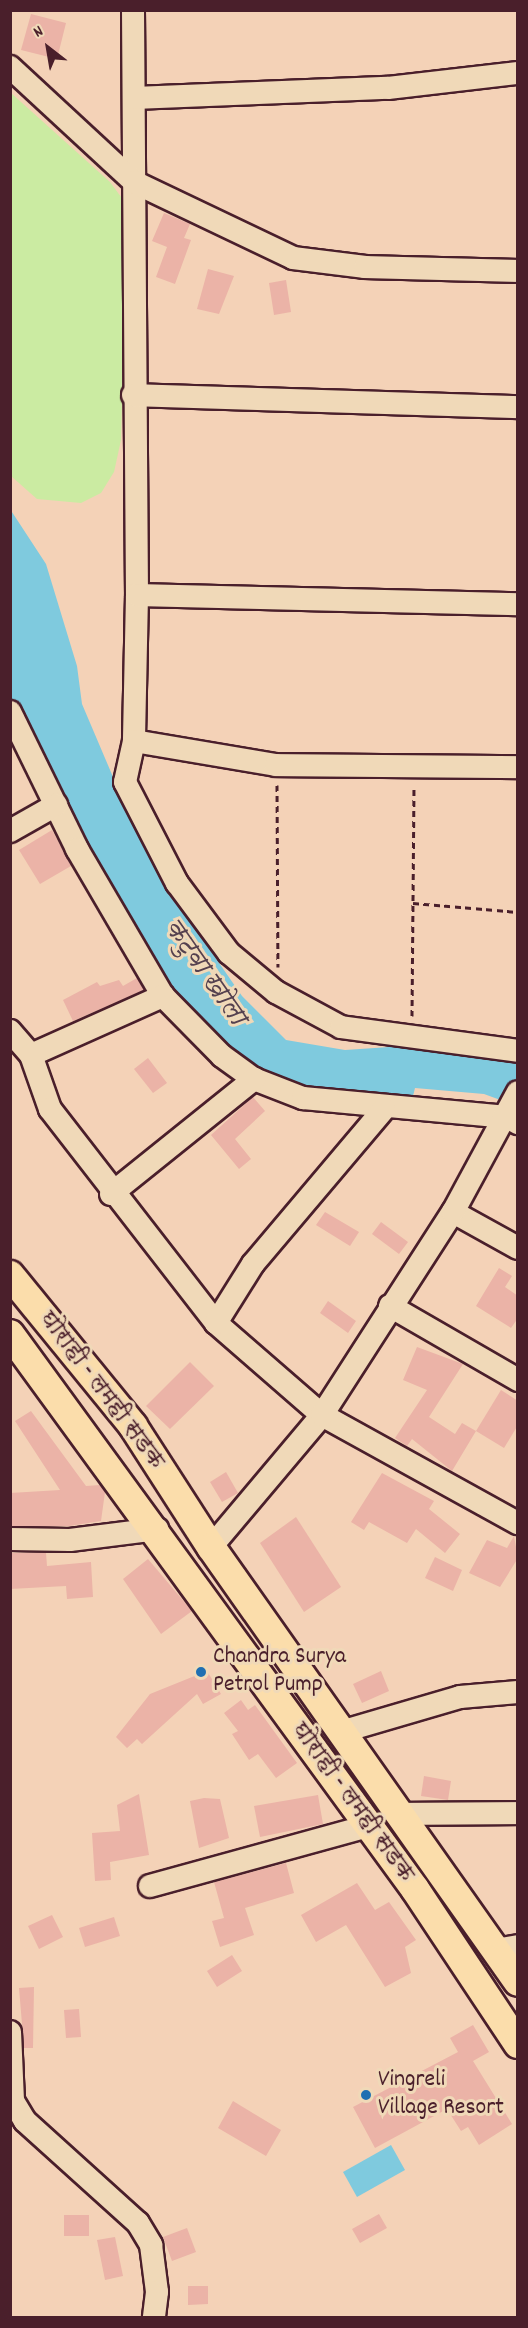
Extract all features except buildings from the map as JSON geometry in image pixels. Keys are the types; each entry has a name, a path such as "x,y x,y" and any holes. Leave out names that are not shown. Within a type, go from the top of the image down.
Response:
{"main road":[{"name":"घोराही - लमही सडक","path":"10,1275 133,1426 211,1547 402,1814 507,1948 518,1982"},
{"name":"घोराही - लमही सडक","path":"10,1334 157,1529 368,1826 518,2044"}],"street":[{"path":"133,10 133,395 138,595 134,741 125,782 177,883 230,953 276,993 341,1027 408,1033 518,1051"},
{"path":"10,67 134,182 293,258 365,267 518,271"},
{"path":"134,98 388,88 518,73"},
{"path":"133,395 518,407"},
{"path":"138,595 518,604"},
{"path":"10,712 56,805 163,996 201,1037 254,1079 303,1098 384,1109 512,1120"},
{"path":"134,741 276,765 518,767"},
{"path":"10,831 56,805"},
{"path":"31,1056 163,996"},
{"path":"10,1031 31,1056 50,1109 111,1194 216,1323 322,1415 518,1523"},
{"path":"111,1194 254,1079"},
{"path":"211,1547 322,1415 390,1306 512,1120 518,1092"},
{"path":"216,1323 253,1264 384,1109"},
{"path":"453,1212 518,1248"},
{"path":"390,1306 518,1380"},
{"path":"10,1539 70,1540 157,1529"},
{"path":"344,1731 460,1697 518,1692"},
{"path":"402,1814 518,1813"},
{"path":"150,1886 368,1826"},
{"path":"10,2032 13,2101 25,2121 138,2223 151,2245 157,2292 154,2318"}],"path":[{"path":"276,765 281,873 276,993"},
{"path":"408,1033 413,903 414,765"},
{"path":"413,903 518,912"}],"green space":[{"path":"11,93 110,182 127,205 121,440 114,472 101,493 81,503 37,499 11,476"}],"water":[{"name":"कटुवा खोला","path":"10,509 46,564 77,666 82,704 116,784 201,937 242,996 286,1040 345,1050 419,1045 517,1057 517,1106 484,1094 415,1088 412,1100 290,1086 244,1063 177,1000 126,926 73,813 11,703"},
{"path":"391,2145 405,2170 357,2197 343,2172"}],"place":[{"name":"Chandra Surya Petrol Pump","path":"201,1672"},
{"name":"Vingreli Village Resort","path":"366,2095"}]}
